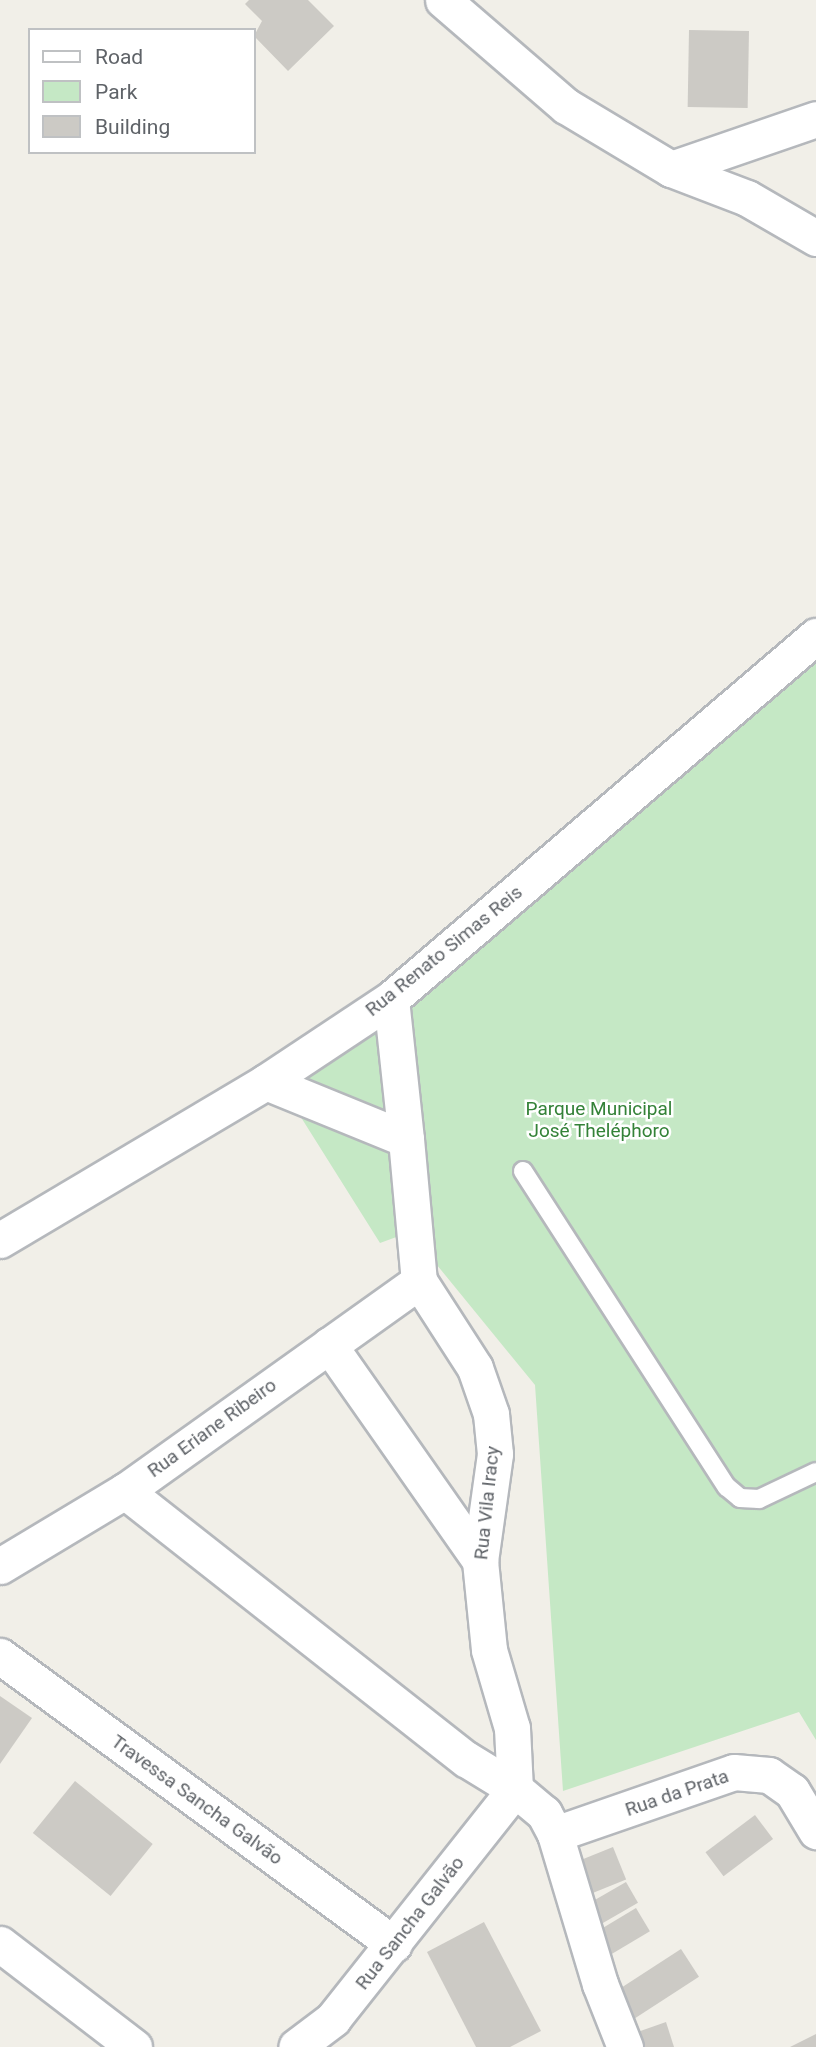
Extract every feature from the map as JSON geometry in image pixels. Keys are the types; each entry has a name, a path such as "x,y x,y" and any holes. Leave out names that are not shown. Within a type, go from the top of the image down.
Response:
{"street":[{"path":"443,0 566,106 671,169 747,198 816,238"},
{"path":"671,169 816,119"},
{"name":"Rua Renato Simas Reis","path":"0,1240 266,1082 391,999 816,636"},
{"path":"391,999 419,1282"},
{"path":"266,1082 406,1139"},
{"name":"Rua Eriane Ribeiro","path":"0,1566 125,1491 419,1282"},
{"name":"Rua Vila Iracy","path":"419,1282 475,1368 491,1414 495,1454 480,1561 489,1650 512,1728 514,1789"},
{"path":"329,1345 480,1561"},
{"path":"125,1491 466,1759 514,1789 544,1813 555,1834 600,1984 625,2047"},
{"name":"Travessa Sancha Galvão","path":"0,1656 394,1944"},
{"name":"Rua da Prata","path":"555,1834 734,1772 769,1775 792,1791 816,1831"},
{"name":"Rua Sancha Galvão","path":"296,2047 340,2033 394,1944 514,1789"},
{"path":"0,1944 134,2047"}],"lane":[{"path":"523,1171 727,1487 740,1498 759,1499 816,1472"}],"green space":[{"name":"Parque Municipal José Theléphoro","path":"816,662 816,1740 799,1712 563,1791 535,1385 410,1232 380,1243 287,1095"}],"building":[{"path":"249,0 308,0 334,26 288,71 256,38 262,21 245,4"},
{"path":"689,30 749,31 748,108 688,107"},
{"path":"0,1696 32,1718 0,1764"},
{"path":"75,1781 153,1844 111,1896 33,1833"},
{"path":"755,1815 773,1839 724,1876 705,1852"},
{"path":"613,1847 626,1879 583,1897 570,1864"},
{"path":"626,1882 638,1903 597,1926 585,1906"},
{"path":"636,1908 650,1931 609,1956 595,1933"},
{"path":"484,1922 541,2031 510,2047 476,2047 427,1952"},
{"path":"681,1949 699,1977 633,2020 615,1992"},
{"path":"666,2022 674,2047 633,2047 629,2035"},
{"path":"816,2034 816,2047 790,2047"}]}
